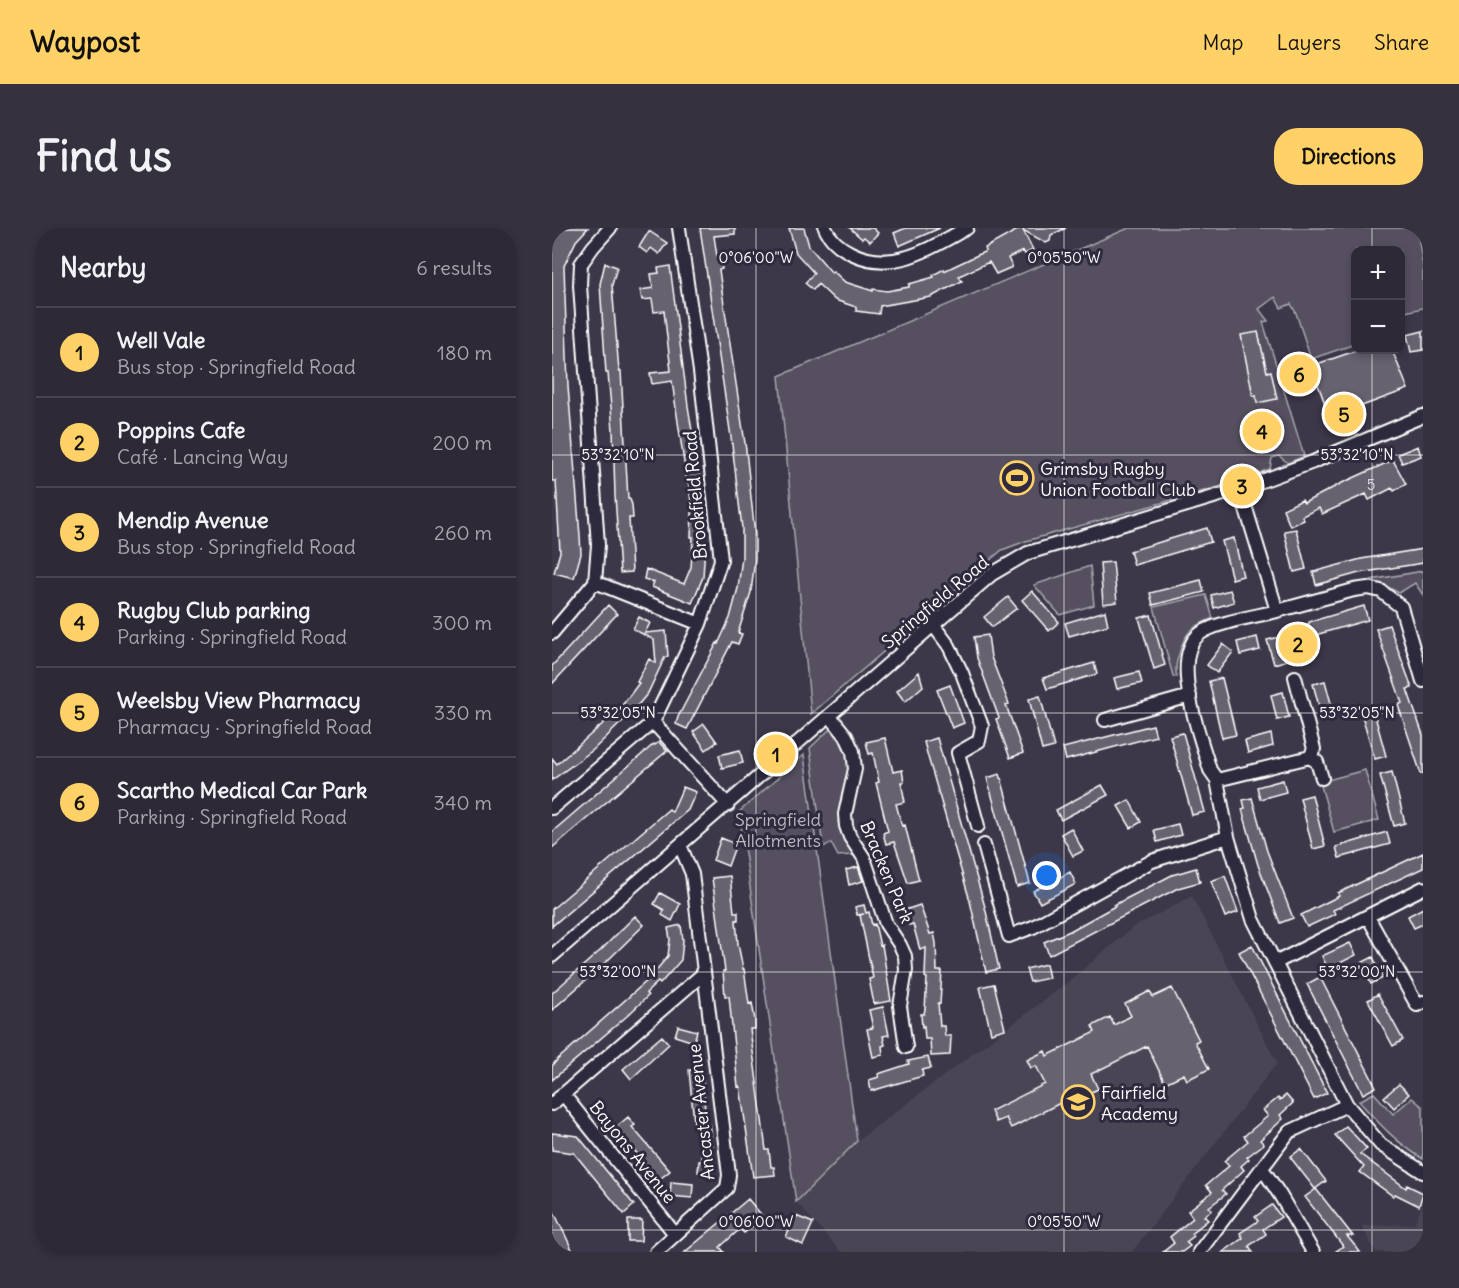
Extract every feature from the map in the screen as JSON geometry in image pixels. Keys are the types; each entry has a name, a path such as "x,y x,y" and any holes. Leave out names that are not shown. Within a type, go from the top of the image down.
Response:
{"street":[{"path":"552,633 595,582 598,545 580,285 581,264 592,247 610,228"},
{"name":"Brookfield Road","path":"552,808 653,722 700,624 722,560 700,371 679,228"},
{"path":"825,228 842,249 862,258 890,262 917,254 967,228"},
{"name":"Springfield Road","path":"552,956 992,574 1028,553 1240,489 1313,462 1423,416"},
{"path":"1240,489 1277,611"},
{"path":"595,582 700,624"},
{"path":"1423,681 1401,607 1381,591 1368,588 1211,628 1193,642 1187,653 1186,676 1190,696 1210,770 1217,780 1228,837 1253,919 1347,1105 1381,1145 1423,1172"},
{"path":"934,626 953,655 982,726 979,741 958,753 978,826"},
{"path":"1295,677 1314,749 1310,757"},
{"path":"1105,720 1190,696"},
{"name":"Bracken Park","path":"830,716 846,736 853,751 855,769 845,814 846,826 850,837 864,858 886,924 905,956 906,970 900,1006 906,1047"},
{"path":"653,722 728,805"},
{"path":"1217,780 1310,757 1317,762 1322,778"},
{"path":"984,845 1009,936 1033,927 1152,861 1228,837"},
{"name":"Ancaster Avenue","path":"656,1252 727,1188 729,1175 692,874 680,845"},
{"path":"1275,963 1423,888"},
{"path":"1368,916 1417,1005 1423,1002"},
{"path":"552,1104 704,973"},
{"name":"Bayons Avenue","path":"563,1094 675,1234"},
{"path":"1199,1252 1289,1132 1347,1105"},
{"path":"1262,1168 1313,1252"}],"shaded area":[{"name":"Fairfield Academy","path":"1192,896 1277,1063 1132,1252 841,1252 796,1202 857,1141 1068,982 1132,928"},
{"path":"1423,1203 1423,1252 1376,1252 1361,1226 1414,1224"}],"green space":[{"name":"Grimsby Rugby Union Football Club","path":"1129,228 1417,228 1423,267 1423,308 1405,312 1405,246 1351,246 1351,345 1311,359 1291,304 1281,308 1275,297 1259,309 1268,321 1263,322 1304,456 1288,463 1279,456 1272,458 1270,469 1218,487 1026,541 1002,550 811,714 779,376"},
{"path":"1090,566 1094,605 1060,615 1034,585"},
{"path":"1423,571 1423,595 1415,583 1399,593 1384,585 1371,583 1371,580"},
{"path":"1206,595 1213,618 1200,624 1187,635 1177,660 1177,677 1173,676 1154,607"},
{"path":"829,730 837,731 849,751 849,775 841,796 838,822 853,855 838,856 831,843 823,847 810,748"},
{"name":"Springfield Allotments","path":"804,755 857,1141 796,1202 739,812"},
{"path":"1365,770 1379,820 1334,832 1320,782"},
{"path":"1374,1093 1393,1114 1412,1098 1423,1107 1423,1159 1389,1133 1359,1101"}],"building":[{"path":"560,228 588,228 576,241 564,266 568,386 581,554 574,578 554,573 560,552 556,481 552,481 552,243"},
{"path":"700,228 735,228 735,234 714,236 722,269 719,270 746,450 755,535 755,559 751,592 738,633 742,634 738,644 732,642 687,729 676,724 678,717 730,618 738,588 742,557 742,528 732,444"},
{"path":"789,228 804,228 809,246 832,273 833,271 845,282 873,291 873,289 887,291 909,287 909,284 934,277 933,275 944,269 944,271 986,251 985,248 1021,228 1066,228 1051,235 1050,241 1046,243 1023,230 1033,250 1025,254 1023,251 1008,258 1012,267 996,274 989,262 959,276 962,281 931,297 880,306 879,314 856,311 856,307 835,300 818,284 813,290 805,283 814,273 796,253"},
{"path":"850,228 873,228 878,233 870,242 864,237 862,239"},
{"path":"906,228 940,228 899,246 894,233"},
{"path":"649,231 667,243 659,254 651,248 647,253 639,247"},
{"path":"605,263 617,267 612,285 619,371 621,371 628,499 632,505 633,518 629,518 632,572 620,573 613,430 608,373 606,373 600,284"},
{"path":"670,266 688,406 705,512 703,577 692,603 652,587 654,582 644,579 646,569 684,584 691,567 692,555 689,483 687,483 672,381 652,384 650,373 671,371 664,311 654,312 652,299 642,300 640,290 653,288 651,274 659,273 658,268"},
{"path":"1423,331 1423,350 1411,352 1407,335"},
{"path":"1258,332 1267,372 1271,371 1277,399 1257,403 1256,395 1253,396 1241,335"},
{"path":"1351,352 1394,354 1408,389 1359,407 1361,416 1334,428 1311,366"},
{"path":"1418,446 1421,456 1402,463 1398,454"},
{"path":"1393,460 1406,484 1394,491 1392,488 1369,500 1366,494 1322,514 1319,508 1302,516 1304,520 1290,526 1283,509 1302,500 1304,503"},
{"path":"1207,528 1211,542 1134,565 1130,551"},
{"path":"1296,529 1306,569 1294,572 1284,531"},
{"path":"1234,538 1243,576 1232,579 1222,541"},
{"path":"1423,549 1423,563 1359,573 1316,585 1313,572 1361,559"},
{"path":"1113,562 1117,602 1103,604 1100,563"},
{"path":"1201,580 1204,592 1153,605 1150,593"},
{"path":"1230,590 1234,602 1214,608 1211,595"},
{"path":"1032,591 1059,622 1049,631 1022,600"},
{"path":"1008,597 1017,608 992,627 984,617"},
{"path":"608,605 617,614 552,684 552,666"},
{"path":"1364,606 1368,620 1308,637 1305,625 1309,622"},
{"path":"1105,611 1108,625 1069,636 1065,623"},
{"path":"1151,615 1165,665 1154,669 1139,618"},
{"path":"639,617 650,623 645,633 666,631 668,656 665,657 648,693 633,711 593,750 552,780 552,758 557,764 606,721 639,683 637,682 649,659 656,663 654,640 633,629"},
{"path":"1389,625 1412,688 1407,689 1423,735 1423,774 1421,774 1398,705 1402,703 1376,629"},
{"path":"1299,632 1305,655 1274,664 1267,640"},
{"path":"988,635 991,657 1009,704 1006,705 1023,753 1010,758 996,719 999,718 977,658 974,637"},
{"path":"1257,637 1260,650 1240,655 1237,642"},
{"path":"1223,644 1233,652 1217,673 1207,665"},
{"path":"1094,663 1097,674 1047,689 1043,678"},
{"path":"919,672 923,686 905,702 897,691"},
{"path":"1139,672 1142,683 1117,689 1114,678"},
{"path":"1222,678 1236,735 1222,738 1209,681"},
{"path":"1325,681 1332,707 1320,710 1313,684"},
{"path":"950,685 964,723 952,728 937,690"},
{"path":"1283,692 1289,717 1277,720 1271,695"},
{"path":"1040,696 1054,747 1042,750 1029,699"},
{"path":"1372,705 1386,756 1375,759 1360,709"},
{"path":"704,724 717,742 706,750 693,732"},
{"path":"1153,725 1156,736 1066,760 1063,748"},
{"path":"1183,733 1205,812 1192,815 1170,736"},
{"path":"1271,734 1273,746 1248,753 1245,741"},
{"path":"885,738 893,772 902,770 904,782 901,782 905,802 896,804 902,826 905,825 919,880 908,883 894,842 886,844 883,833 888,831 876,783 879,782 873,753 869,754 866,742"},
{"path":"937,738 985,907 999,969 986,972 970,901 928,757 924,742"},
{"path":"659,742 667,751 552,848 552,832"},
{"path":"740,750 743,763 722,768 719,755"},
{"path":"1392,772 1405,823 1394,826 1380,775"},
{"path":"1000,774 1030,883 1017,887 987,778"},
{"path":"1283,780 1286,792 1260,799 1257,787"},
{"path":"1102,785 1108,795 1061,820 1056,810"},
{"path":"683,787 696,792 688,810 552,926 552,909 669,809 672,812"},
{"path":"1312,795 1325,846 1313,849 1300,798"},
{"path":"1252,798 1267,851 1293,918 1280,923 1258,865 1242,809 1245,808 1243,800"},
{"path":"1129,800 1141,822 1131,828 1118,806"},
{"path":"1178,824 1181,835 1157,842 1154,830"},
{"path":"1071,828 1083,851 1073,856 1061,834"},
{"path":"1387,832 1390,844 1339,858 1336,847"},
{"path":"721,838 736,844 728,866 713,860"},
{"path":"1423,853 1423,868 1333,910 1335,914 1307,927 1301,915 1339,896 1338,893"},
{"path":"858,867 863,881 849,885 846,870"},
{"path":"1196,868 1200,882 1178,888 1049,955 1044,942 1070,931 1172,875"},
{"path":"1070,872 1076,884 1040,903 1033,891"},
{"path":"730,876 734,912 738,912 738,920 736,920 738,944 749,1004 752,1003 755,1020 755,1029 750,1029 766,1150 769,1150 771,1167 774,1167 775,1175 753,1177 740,1086 738,1087 729,996 725,996 723,971 725,971 712,878"},
{"path":"1225,876 1238,912 1225,917 1211,881"},
{"path":"660,893 680,904 672,921 662,915 664,910 654,904"},
{"path":"864,905 866,913 869,912 872,925 875,924 880,946 882,945 891,1001 874,1004 869,979 873,978 860,915 864,914 857,915 855,907"},
{"path":"920,905 930,934 934,933 937,971 942,971 940,1004 938,1003 940,1026 944,1026 945,1036 951,1036 950,1055 931,1056 930,1039 925,1039 924,1026 922,1027 921,1014 924,1014 925,1009 927,978 925,977 926,948 920,950 913,924 909,925 905,910"},
{"path":"1423,908 1423,924 1414,928 1408,916"},
{"path":"635,916 644,925 552,1010 552,993 601,950"},
{"path":"681,925 683,940 681,960 660,984 658,982 646,993 648,996 627,1016 552,1080 552,1066 557,1060 649,979 668,956 670,939 668,928"},
{"path":"1350,943 1356,955 1328,969 1322,956"},
{"path":"1252,945 1327,1093 1314,1099 1239,952"},
{"path":"1373,957 1383,978 1371,984 1361,963"},
{"path":"1046,964 1049,978 1030,982 1026,969"},
{"path":"1320,977 1376,1087 1363,1094 1307,984"},
{"path":"994,984 1005,1029 991,1033 980,987"},
{"path":"1172,988 1199,1040 1195,1042 1209,1069 1187,1080 1184,1074 1165,1083 1147,1046 1091,1074 1098,1089 1089,1093 1091,1098 1075,1106 1070,1098 1011,1128 1006,1118 996,1122 991,1111 1045,1084 1036,1066 1031,1068 1027,1060 1045,1051 1047,1056 1095,1032 1092,1026 1110,1017 1114,1025 1131,1016 1125,1004 1150,991 1153,997"},
{"path":"1378,994 1403,1040 1393,1046 1368,1000"},
{"path":"883,1007 889,1035 883,1036 885,1045 882,1046 883,1055 873,1057 867,1029 873,1028 869,1010"},
{"path":"678,1026 697,1031 694,1042 675,1036"},
{"path":"662,1036 669,1044 631,1079 623,1069"},
{"path":"928,1057 931,1068 922,1070 923,1076 871,1091 869,1080 879,1077 878,1074 909,1064 908,1061"},
{"path":"702,1069 706,1125 709,1124 714,1161 712,1174 698,1172 699,1161 702,1161 697,1122 694,1123 689,1070"},
{"path":"1399,1084 1409,1094 1394,1108 1384,1097"},
{"path":"1286,1095 1293,1103 1280,1115 1283,1119 1260,1140 1264,1144 1247,1157 1249,1159 1241,1166 1244,1170 1222,1190 1226,1194 1209,1207 1212,1210 1204,1216 1208,1220 1192,1233 1194,1236 1186,1242 1190,1246 1182,1252 1163,1252 1174,1243 1170,1237 1193,1218 1188,1211 1212,1192 1206,1185 1229,1166 1224,1161 1248,1141 1244,1136 1268,1116 1263,1110 1278,1098 1280,1100"},
{"path":"628,1117 635,1125 632,1127 670,1171 661,1178 658,1178 615,1128"},
{"path":"1346,1126 1367,1149 1360,1154 1406,1188 1407,1185 1423,1193 1419,1206 1395,1194 1393,1196 1360,1172 1364,1167 1335,1135"},
{"path":"552,1133 578,1136 634,1205 624,1214 574,1153 552,1150"},
{"path":"1301,1149 1326,1181 1315,1189 1290,1157"},
{"path":"671,1182 693,1184 692,1198 670,1196"},
{"path":"1316,1189 1353,1236 1347,1236 1360,1252 1335,1252 1343,1246 1305,1197"},
{"path":"748,1199 764,1218 744,1233 740,1229 720,1247 724,1252 685,1252"},
{"path":"1272,1205 1281,1217 1263,1229 1266,1234 1249,1246 1253,1252 1223,1252 1243,1238 1240,1233 1258,1221 1255,1217"},
{"path":"552,1208 573,1252 559,1252 552,1237"},
{"path":"796,1216 813,1223 803,1245 786,1237"},
{"path":"628,1220 642,1220 641,1241 628,1241"}],"place":[{"name":"Scartho Medical Car Park","path":"1299,374"},
{"name":"Weelsby View Pharmacy","path":"1344,414"},
{"name":"Rugby Club parking","path":"1262,431"},
{"name":"Grimsby Rugby Union Football Club","path":"1017,478"},
{"name":"Mendip Avenue","path":"1242,486"},
{"name":"Poppins Cafe","path":"1298,644"},
{"name":"Well Vale","path":"776,754"},
{"name":"Fairfield Academy","path":"1078,1102"}]}
